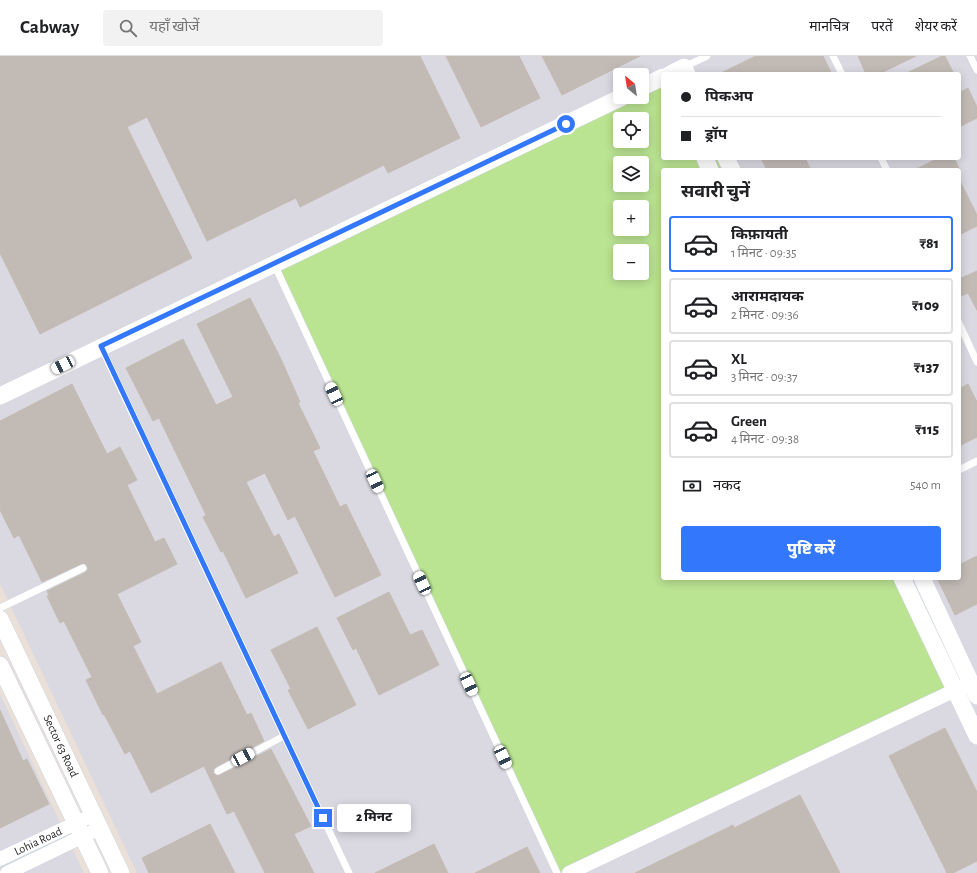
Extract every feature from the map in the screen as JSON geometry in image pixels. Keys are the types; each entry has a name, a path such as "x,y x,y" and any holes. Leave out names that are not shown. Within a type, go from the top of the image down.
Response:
{"street":[{"path":"649,84 661,78"},
{"path":"0,396 101,346 613,101"},
{"path":"903,580 977,736"},
{"path":"568,873 955,690 974,690 923,580"},
{"name":"Sector 63 Road","path":"0,619 121,873"},
{"name":"Sector 63 Road","path":"0,664 100,873"},
{"path":"79,830 96,821"},
{"name":"Lohia Road","path":"0,859 79,830"},
{"name":"Lohia Road","path":"7,873 79,830"}],"lane":[{"path":"680,72 707,56"},
{"path":"833,56 841,72"},
{"path":"970,56 977,70"},
{"path":"274,264 557,873"},
{"path":"961,327 977,362"},
{"path":"101,346 349,873"},
{"path":"961,469 977,461"},
{"path":"0,608 84,568"},
{"path":"218,771 284,736"}],"shaded area":[{"path":"0,56 977,56 977,873 137,873 0,584"},
{"path":"0,694 84,873 0,873"}],"green space":[{"path":"661,78 661,160 724,160 727,168 661,168 661,580 907,580 955,690 569,873 557,873 274,264 613,101 613,104 649,104 649,84"}],"building":[{"path":"0,56 420,56 460,138 388,173 384,165 300,207 296,198 207,241 147,117 127,127 192,258 40,334 0,253"},
{"path":"446,56 519,56 540,98 481,127"},
{"path":"542,56 640,56 616,68 613,68 613,70 562,95"},
{"path":"756,56 823,56 831,72 723,72"},
{"path":"858,56 916,56 883,72 865,72"},
{"path":"942,56 945,56 953,72 909,72"},
{"path":"968,88 977,107 977,118 961,126 961,92"},
{"path":"762,160 806,160 810,168 766,168"},
{"path":"935,160 955,160 959,168 918,168"},
{"path":"961,183 977,215 977,226 961,234"},
{"path":"977,271 977,310 968,293 961,296 961,278"},
{"path":"250,298 281,359 300,402 298,403 320,448 313,451 340,507 346,504 381,575 335,597 295,516 288,520 265,473 246,482 274,537 279,534 298,573 246,598 223,551 221,552 203,517 206,515 159,418 153,421 126,368 183,339 216,405 233,397 197,324"},
{"path":"72,384 107,454 120,447 137,480 127,485 155,542 164,538 177,564 117,594 141,642 133,646 157,694 221,662 247,715 251,713 264,741 216,767 213,773 220,775 271,749 311,826 294,834 314,873 265,873 234,811 227,814 204,766 151,793 130,751 125,754 104,714 103,715 86,680 92,677 64,621 60,623 47,596 49,595 47,591 86,572 88,569 87,566 81,564 42,582 19,535 14,538 0,510 0,421"},
{"path":"968,384 977,402 977,437 961,445 961,388"},
{"path":"977,556 977,604 955,615 938,580 961,580 961,564"},
{"path":"389,592 410,635 422,630 439,665 379,695 356,648 353,650 337,618"},
{"path":"317,627 356,705 308,729 288,690 291,689 271,650"},
{"path":"0,710 23,761 27,759 49,804 0,828"},
{"path":"945,728 977,792 977,861 953,873 947,873 889,756"},
{"path":"800,795 840,873 635,873 733,825 734,828"},
{"path":"210,824 235,873 149,873 142,858"},
{"path":"434,844 448,873 375,873"},
{"path":"527,847 540,873 475,873"}],"route":[{"path":"323,818 101,346 566,124"}]}
